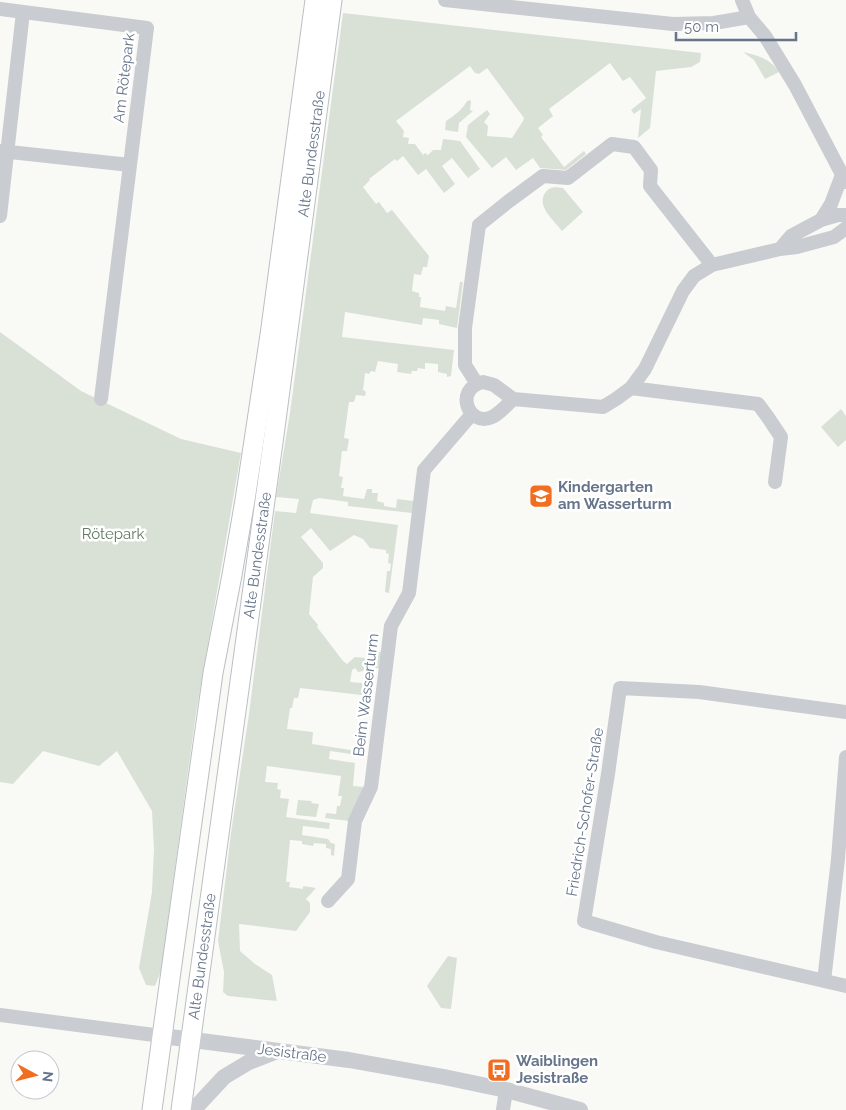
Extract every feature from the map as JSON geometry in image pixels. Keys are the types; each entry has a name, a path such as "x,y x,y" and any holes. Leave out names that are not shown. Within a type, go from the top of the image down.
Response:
{"main road":[{"path":"315,0 320,27"},
{"name":"Alte Bundesstraße","path":"152,1110 213,673 243,510 320,27 332,0"},
{"name":"Alte Bundesstraße","path":"181,1110 274,434 320,27"}],"street":[{"path":"445,0 673,24 714,22 749,17"},
{"path":"742,0 749,17 765,36 796,85 844,179 822,220"},
{"name":"Am Rötepark","path":"0,9 147,28 101,400"},
{"path":"0,216 4,152 22,12"},
{"path":"477,384 465,366 465,328 480,224 543,176 568,178 612,144 634,147 651,170 650,186 712,265"},
{"path":"4,152 130,166"},
{"path":"780,249 791,236 822,220 838,215 846,215"},
{"path":"513,399 494,416 489,418 477,417 472,414 466,403 472,387 483,382 494,385 513,399 603,407 632,388 645,369 683,291 694,276 712,265 834,237 846,228"},
{"path":"834,237 846,244"},
{"path":"632,388 758,404 781,437 775,482"},
{"name":"Beim Wasserturm","path":"328,901 348,879 355,821 371,786 391,626 409,593 424,470 472,414"},
{"name":"Friedrich-Schofer-Straße","path":"846,712 699,692 620,688 584,921 656,942 846,986"},
{"path":"824,981 838,859 846,757"},
{"name":"Jesistraße","path":"0,1015 359,1061 506,1090 580,1110"},
{"path":"195,1110 198,1104 224,1077 249,1062 278,1051"},
{"path":"503,1110 506,1090"}],"green space":[{"path":"343,13 701,53 700,62 691,67 656,71 650,128 638,138 641,109 634,114 631,110 646,98 630,77 623,81 610,63 549,109 553,116 538,128 543,135 541,137 564,167 584,151 586,154 566,170 540,168 533,158 516,170 506,157 492,168 466,137 468,125 487,110 490,114 484,122 488,126 487,136 512,138 524,118 487,68 479,74 475,73 470,66 396,121 404,131 403,137 409,138 408,144 415,144 423,155 425,153 428,155 433,150 441,150 443,139 460,141 480,169 468,178 452,158 442,166 455,184 444,193 426,169 418,175 403,156 397,161 395,159 369,179 363,187 376,204 379,202 387,213 392,210 429,256 427,267 423,267 421,275 414,274 412,291 419,293 419,297 421,297 420,307 445,311 446,306 456,308 460,282 463,282 457,328 439,324 439,320 423,318 422,325 345,312 342,337 454,350 451,376 447,377 447,374 438,372 438,364 425,363 425,369 418,368 417,371 412,371 411,374 397,372 398,364 378,361 375,372 365,373 363,390 366,392 365,396 356,395 354,402 349,402 344,438 349,439 347,451 342,451 339,476 343,477 341,488 344,488 343,496 364,499 367,489 372,489 372,493 378,493 377,501 384,503 384,506 396,508 397,499 414,501 412,513 348,506 348,502 319,498 313,500 310,513 398,525 389,593 385,592 387,571 390,571 391,564 388,563 389,554 386,553 386,550 370,548 363,539 354,535 330,551 311,528 301,537 323,563 323,568 313,577 309,614 318,625 317,627 347,664 355,657 366,658 367,662 374,663 376,651 381,652 379,668 358,672 355,668 352,670 350,682 363,683 362,695 300,688 298,698 294,698 292,708 290,708 287,729 313,732 312,744 357,751 351,754 330,751 329,759 355,763 353,786 364,787 349,821 325,818 326,813 336,814 337,806 340,806 342,796 338,796 341,776 267,766 265,782 278,783 277,789 281,790 280,798 289,799 286,817 330,823 329,829 303,826 302,835 328,839 331,843 335,844 334,856 331,855 331,849 326,848 326,844 314,843 313,846 302,844 302,841 290,840 286,882 290,882 289,887 303,889 303,886 316,888 306,899 310,903 310,912 296,931 239,924 240,951 272,975 277,1001 228,996 223,992 224,972 218,941 275,511 296,513 299,499 276,497 290,413"},
{"path":"743,52 768,61 779,72 765,79 754,60"},
{"path":"470,100 470,110 473,111 459,123 458,132 445,130 446,121"},
{"path":"555,187 563,188 583,212 562,231 548,214 543,203 545,193"},
{"name":"Rötepark","path":"0,332 81,391 181,439 241,453 196,713 161,971 155,986 146,985 139,968 152,892 154,849 152,811 117,751 99,766 43,751 13,784 0,782"},
{"path":"841,409 846,416 846,440 838,447 821,427"},
{"path":"298,800 312,801 311,803 319,804 316,817 296,815"},
{"path":"448,956 457,958 451,1009 441,1008 427,986"}],"place":[{"name":"Kindergarten am Wasserturm","path":"541,496"},
{"name":"Waiblingen Jesistraße","path":"499,1070"}]}
